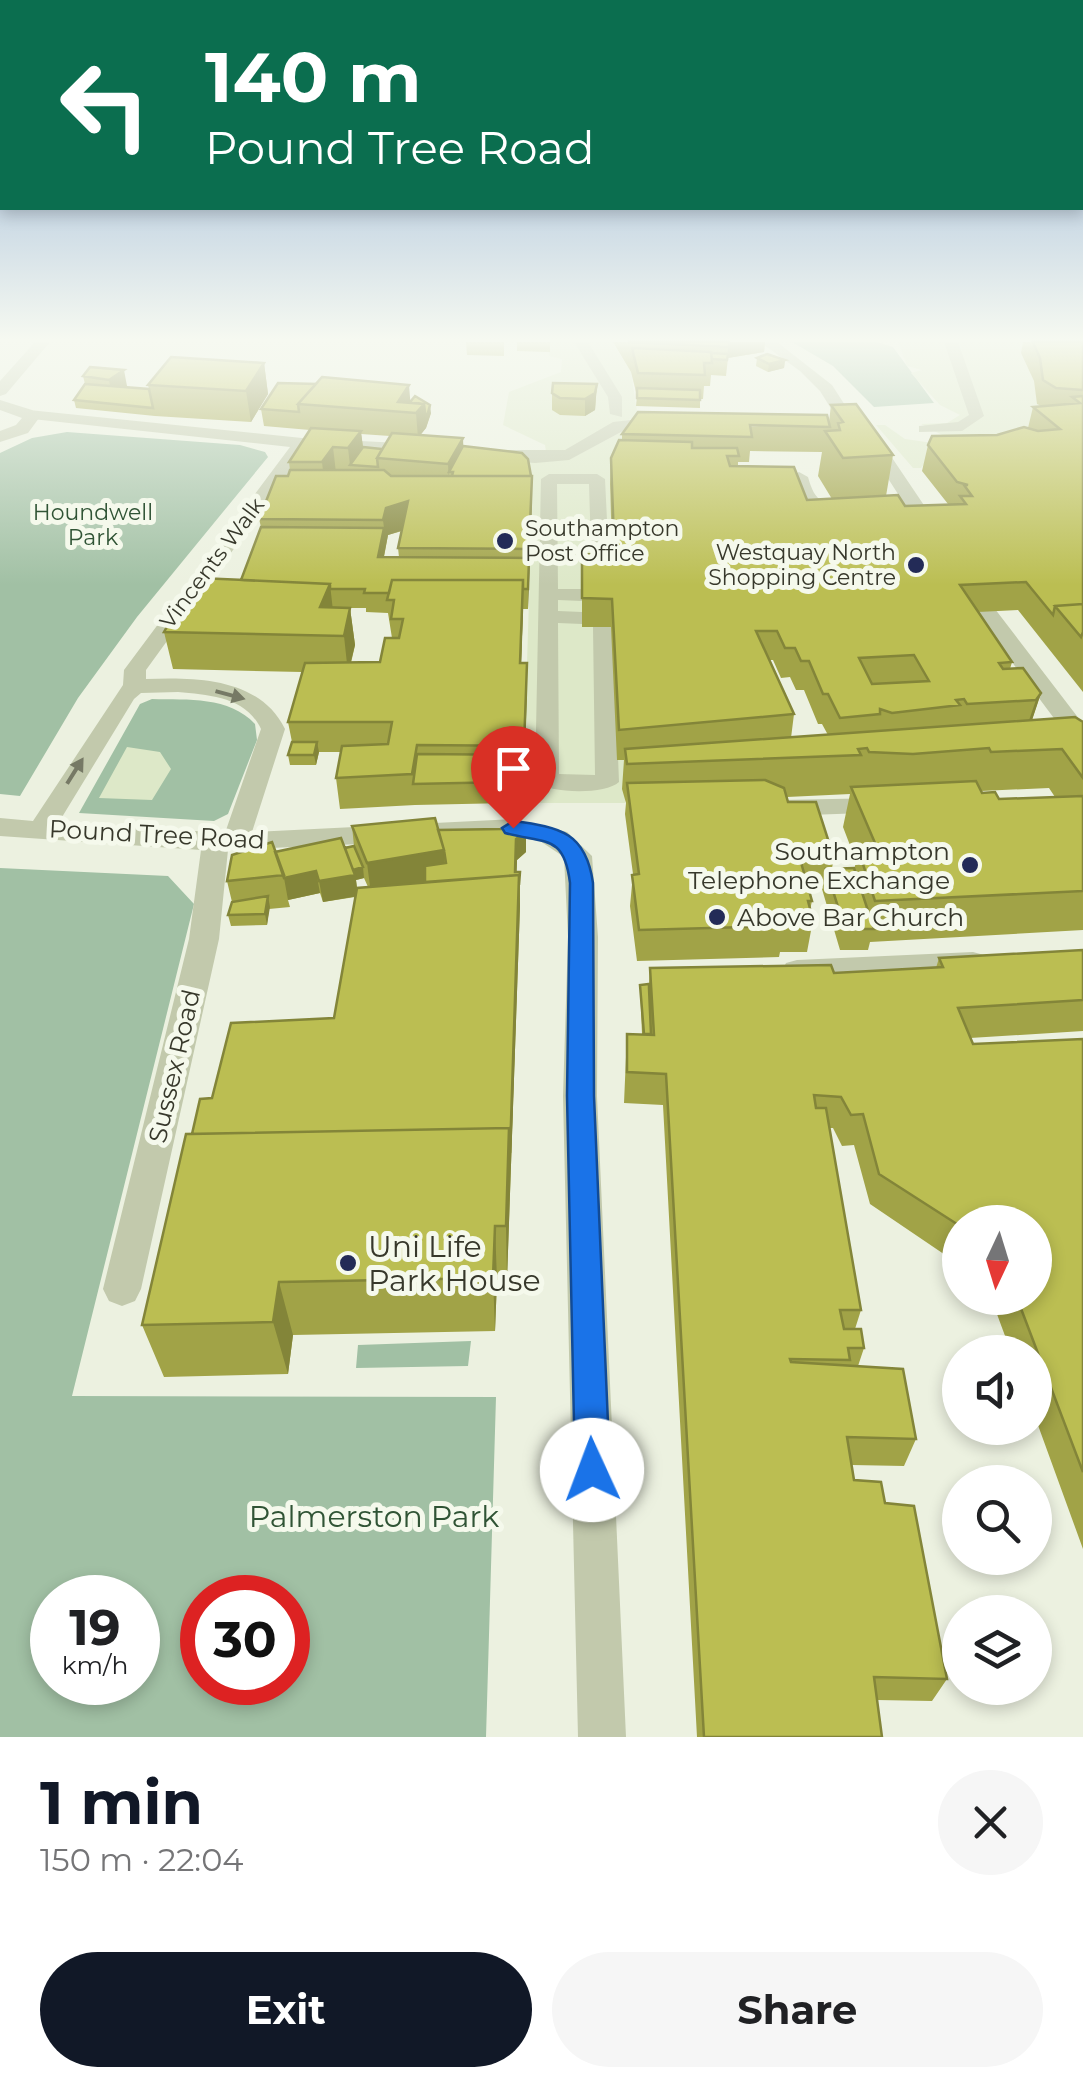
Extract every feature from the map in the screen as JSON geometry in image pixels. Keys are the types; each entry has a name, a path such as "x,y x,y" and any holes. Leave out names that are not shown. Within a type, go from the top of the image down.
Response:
{"street":[{"path":"603,627 607,782 547,781 550,479 615,423"},
{"path":"843,423 874,442 908,510 930,530"},
{"path":"934,430 966,423"},
{"path":"12,431 100,424 448,452"},
{"name":"Vincents Walk","path":"42,828 87,752 134,688 135,670 145,654 302,442"},
{"path":"468,453 535,458 569,466 597,480 601,582"},
{"path":"799,477 804,496 814,508 824,512 861,512"},
{"path":"550,594 582,595"},
{"path":"987,614 1082,739"},
{"path":"550,617 582,618"},
{"path":"134,688 220,692 248,700 271,718 270,745 225,842"},
{"path":"1056,741 1082,739"},
{"path":"763,808 905,806"},
{"name":"Pound Tree Road","path":"0,826 225,842 513,828 552,836 571,845 578,856 582,883 580,1096 602,1737"},
{"name":"Sussex Road","path":"122,1289 225,842"},
{"path":"775,972 995,962"}],"green space":[{"name":"Houndwell Park","path":"67,432 240,445 265,452 268,457 137,617 78,698 20,796 0,794 0,453 32,438"},
{"path":"152,699 220,704 255,724 257,740 228,814 214,821 79,813 140,704"},
{"name":"Palmerston Park","path":"0,868 168,876 194,904 72,1396 496,1397 486,1737 0,1737"},
{"path":"471,1341 468,1366 356,1368 358,1345"}],"shaded area":[{"path":"613,423 565,451 546,452 545,445 503,425"},
{"path":"1059,423 925,463 921,468 913,468 876,425 885,425 905,439 933,443 931,440 942,435 921,424"},
{"path":"625,430 610,484 613,569 803,609 618,760 624,760 625,803 509,803 523,793 532,503 524,462 572,458"},
{"path":"127,747 160,752 171,769 152,800 99,798"}],"building":[{"path":"630,423 829,423 830,427 750,425 752,437 622,434"},
{"path":"838,423 870,423 893,455 843,458 825,431 840,430"},
{"path":"1053,423 1083,423 1083,604 1055,606 1053,615 1026,582 960,585 1012,662 999,663 1003,669 1023,668 1041,693 1036,700 967,704 964,699 956,700 960,705 892,713 880,709 880,714 840,718 828,694 823,694 809,661 801,661 795,648 785,648 777,631 756,631 794,714 619,730 612,599 582,598 582,554 611,555 611,458 619,440 692,442 692,448 737,448 739,456 727,456 730,466 794,467 807,500 898,495 905,506 966,504 960,496 972,496 964,485 968,485 957,482 928,445 932,436 997,435 1024,427 1038,431 1060,429","holes":["914,655 929,681 872,684 859,658"]},
{"path":"311,428 361,431 348,448 333,447 322,462 289,462"},
{"path":"392,433 463,438 448,464 377,458"},
{"path":"463,446 522,453 528,459 531,476 452,476 453,472 449,472"},
{"path":"363,447 382,449 378,467 350,465"},
{"path":"290,470 384,470 391,476 532,476 529,549 398,548 408,501 386,508 383,520 259,519 276,476 288,476"},
{"path":"261,527 384,528 378,557 529,558 528,589 523,589 523,580 392,580 389,593 364,593 365,589 330,589 330,584 241,580"},
{"path":"199,578 330,584 320,607 350,608 344,636 164,632"},
{"path":"392,580 523,580 520,663 527,663 524,746 417,745 412,774 336,778 342,746 388,744 392,722 288,722 305,663 380,662 385,638 399,638 403,619 391,619 394,600 387,600"},
{"path":"1083,604 1083,632 1081,637 1055,606"},
{"path":"1075,717 1083,722 1083,778 1062,749 991,752 989,748 913,754 869,752 867,748 858,749 861,755 627,764 625,749"},
{"path":"292,742 317,742 314,755 288,755"},
{"path":"417,754 524,755 523,773 508,782 413,784"},
{"path":"765,780 784,788 788,802 816,802 834,858 800,859 813,920 783,921 785,926 639,930 632,875 639,874 627,783"},
{"path":"976,781 982,793 995,792 999,799 1083,796 1083,891 875,901 859,852 878,850 851,787"},
{"path":"435,818 444,850 367,863 352,826"},
{"path":"514,823 526,831 516,839 515,872 520,872 519,885 519,875 425,882 425,866 446,863 438,830 502,829"},
{"path":"341,838 355,875 319,881 316,871 284,878 275,852"},
{"path":"272,842 284,875 227,881 232,855"},
{"path":"354,846 363,867 353,870 345,848"},
{"path":"854,868 874,929 845,929 826,869"},
{"path":"519,875 510,1153 509,1128 192,1134 200,1099 212,1098 231,1023 334,1018 357,888"},
{"path":"268,896 265,914 228,915 232,902"},
{"path":"1083,950 1083,1000 958,1008 973,1044 1083,1039 1083,1472 1052,1390 1052,1335 1031,1335 1023,1315 1052,1315 1052,1205 942,1205 942,1214 879,1174 863,1114 851,1115 841,1097 814,1095 816,1108 826,1108 861,1310 840,1310 844,1329 861,1329 864,1348 848,1348 850,1360 790,1359 903,1369 916,1439 847,1437 854,1480 881,1482 885,1503 914,1506 942,1653 942,1679 874,1677 882,1737 704,1737 666,1074 627,1072 627,1034 654,1035 650,968 831,965 834,973 943,967 939,958"},
{"path":"649,984 651,1034 644,1034 640,985"},
{"path":"509,1128 506,1226 495,1226 493,1278 279,1282 273,1322 142,1325 186,1134"}],"place":[{"name":"Southampton Post Office","path":"505,541"},
{"name":"Westquay North Shopping Centre","path":"916,565"},
{"name":"Southampton Telephone Exchange","path":"970,865"},
{"name":"Above Bar Church","path":"717,917"},
{"name":"Uni Life Park House","path":"348,1263"}],"route":[{"path":"513,828 538,831 571,845 578,856 582,883 580,1096 592,1470"}]}
